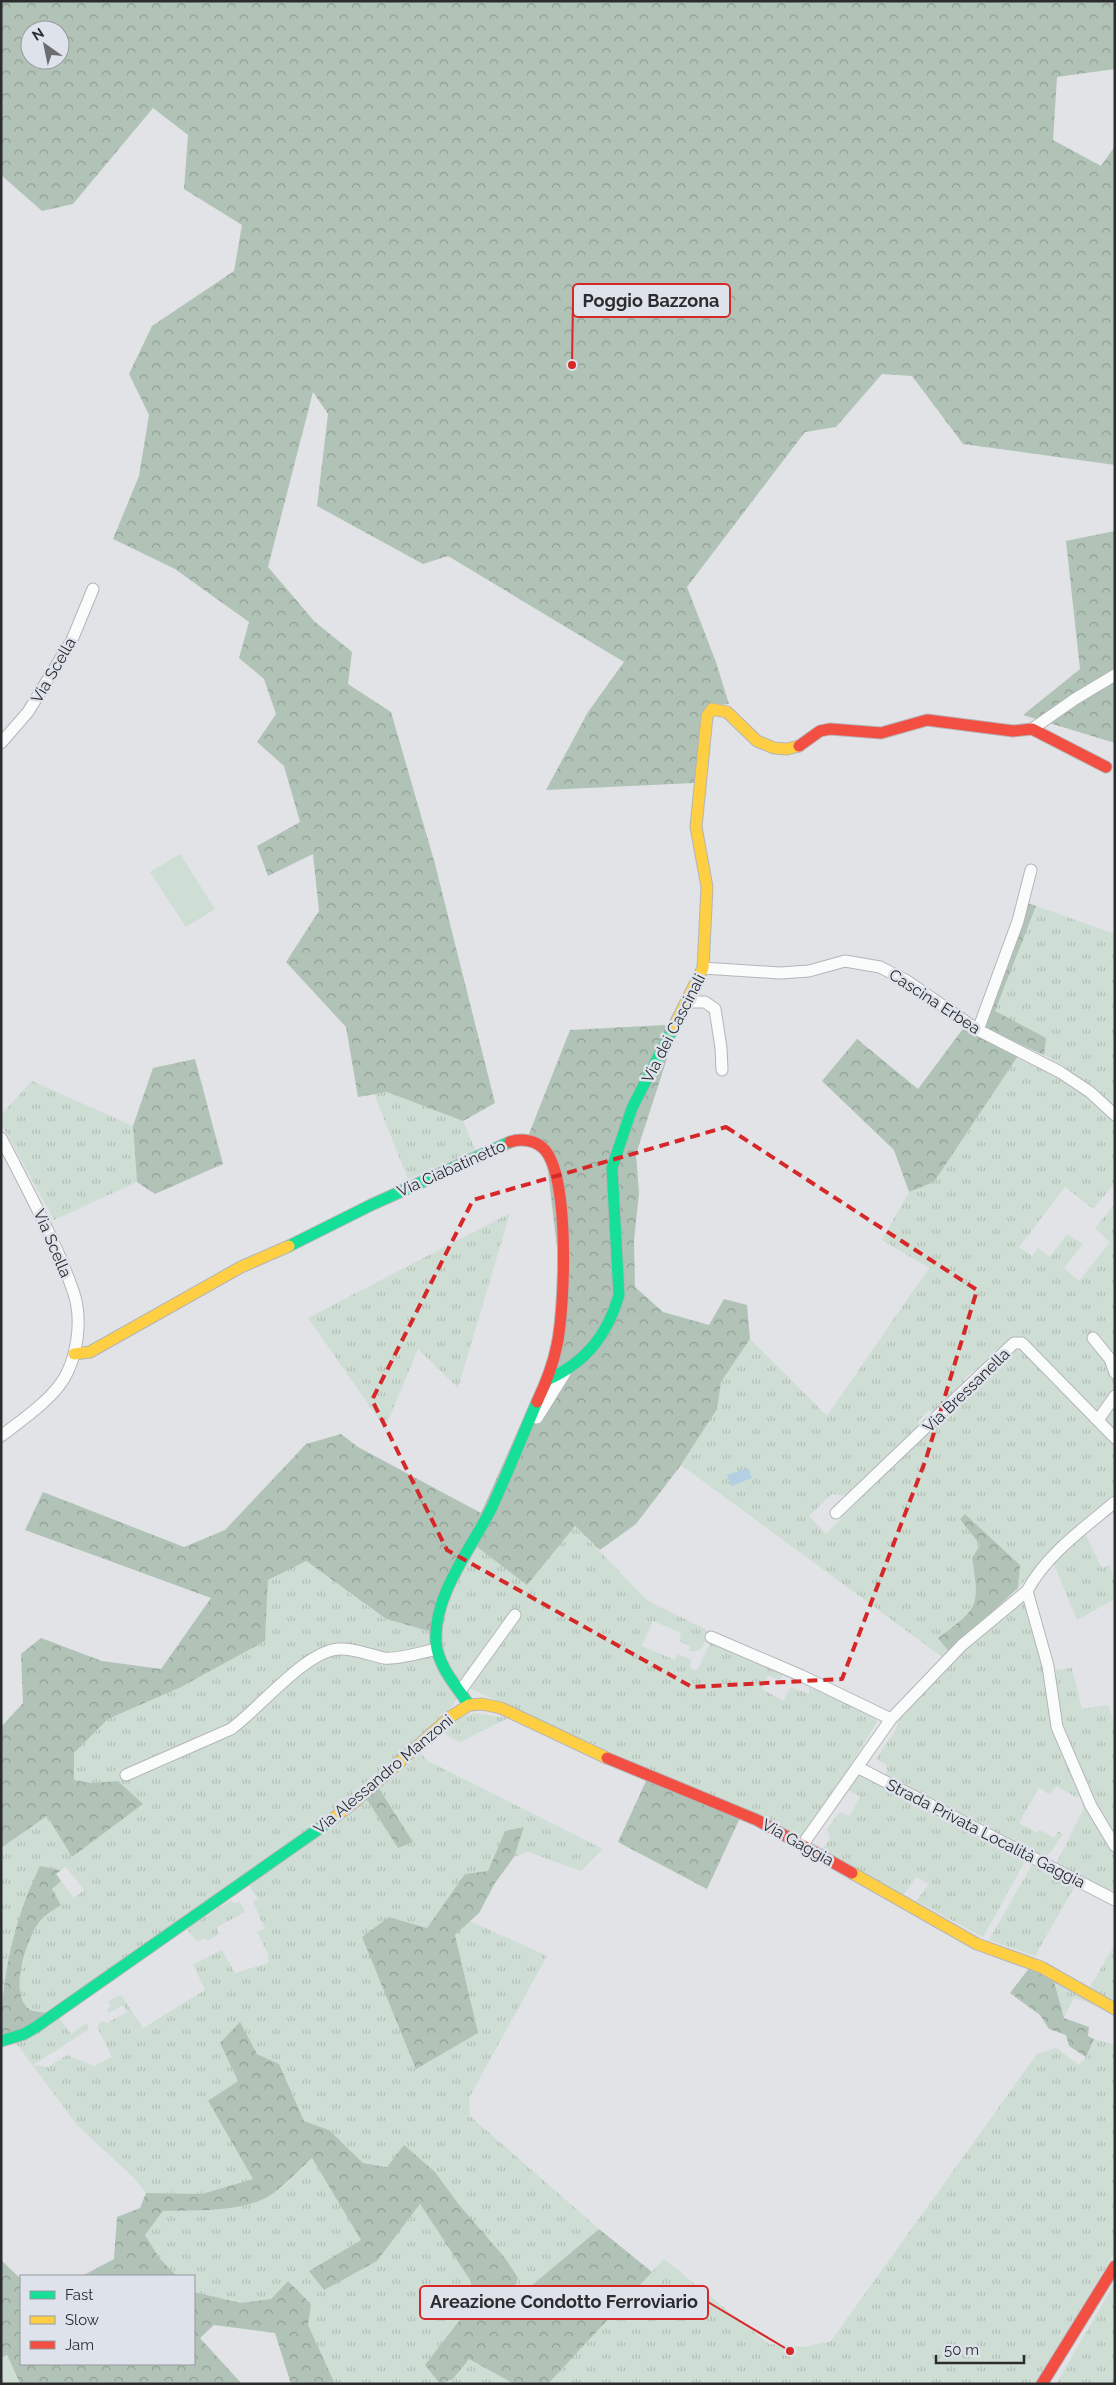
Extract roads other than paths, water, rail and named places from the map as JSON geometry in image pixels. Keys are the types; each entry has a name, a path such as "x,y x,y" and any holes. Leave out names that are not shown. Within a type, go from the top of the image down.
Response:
{"street":[{"name":"Via Scella","path":"1,743 28,712 72,640 93,589"},
{"path":"1106,766 1032,729 1075,699 1115,675"},
{"name":"Via dei Cascinali","path":"547,1380 565,1373 594,1349 614,1315 619,1295 612,1168 632,1108 703,968 707,887 696,827 707,716 712,709 727,712 757,741 774,748 787,749 798,747 820,731 830,729 881,733 927,720 1013,731 1032,729"},
{"path":"978,1030 1018,920 1031,870"},
{"name":"Cascina Erbea","path":"703,968 780,973 809,970 845,961 872,964 907,981 978,1030 1060,1072 1090,1092 1115,1115"},
{"path":"687,1002 705,1002 715,1009 721,1048 722,1070"},
{"name":"Via Scella","path":"1,1138 50,1232 76,1302 78,1317 74,1354 67,1374 50,1394 1,1436"},
{"name":"Via Ciabatinetto","path":"74,1354 90,1352 241,1267 304,1240 371,1205 512,1141 523,1139 534,1141 548,1154 554,1168 559,1195 563,1258 559,1335 547,1380 517,1450 486,1518 449,1588 436,1631 437,1649"},
{"path":"1094,1338 1110,1359 1115,1373"},
{"name":"Via Bressanella","path":"836,1513 1014,1343 1022,1343 1115,1438"},
{"name":"Via dei Cascinali","path":"517,1450 565,1373"},
{"path":"1098,1420 1115,1396"},
{"path":"803,1844 891,1719 962,1645 1027,1591 1035,1577 1059,1552 1115,1502"},
{"path":"1027,1591 1048,1666 1057,1727 1091,1806 1115,1846"},
{"path":"461,1690 515,1615"},
{"path":"711,1637 802,1676 891,1719"},
{"path":"126,1775 232,1729 246,1718 287,1677 316,1658 337,1649 354,1650 386,1658 437,1649"},
{"name":"Via Alessandro Manzoni","path":"1,2041 24,2034 36,2027 326,1824 357,1800 427,1735 470,1705 461,1690 445,1673 437,1649"},
{"name":"Via Gaggia","path":"470,1705 482,1704 501,1708 599,1755 757,1820 803,1844 977,1944 1041,1967 1115,2009"},
{"name":"Strada Privata Località Gaggia","path":"857,1767 1115,1900"},
{"path":"1042,2384 1115,2266"}],"water":[{"path":"748,1468 752,1478 731,1486 727,1475"}],"place":[{"name":"Poggio Bazzona","path":"572,365"},
{"name":"Areazione Condotto Ferroviario","path":"790,2351"}]}
